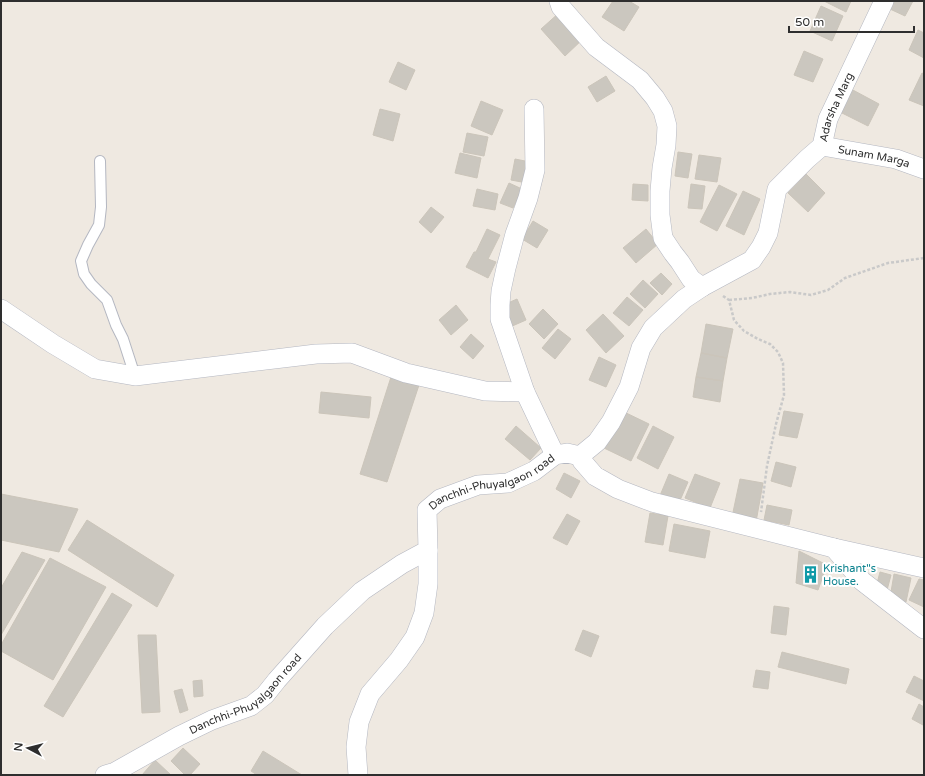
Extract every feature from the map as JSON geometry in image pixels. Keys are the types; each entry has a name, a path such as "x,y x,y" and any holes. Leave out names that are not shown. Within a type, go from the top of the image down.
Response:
{"street":[{"path":"559,1 560,7 596,47 640,80 655,98 663,111 667,126 660,191 660,215 663,238 691,279 702,287"},
{"name":"Adarsha Marg","path":"580,456 597,442 611,422 630,387 641,348 653,328 684,299 702,287 752,260 761,247 768,233 777,189 822,146 828,120 884,1"},
{"path":"534,109 535,170 528,198 506,268 501,291 500,319 525,392 555,455"},
{"name":"Sunam Marga","path":"822,146 896,159 924,169"},
{"path":"1,309 53,344 95,369 135,376 316,354 352,353 413,375 485,391 525,392"},
{"name":"Danchhi-Phuyalgaon road","path":"105,775 115,772 179,736 212,720 251,706 265,695 324,626 362,591 402,564 428,550 427,510 440,499 478,485 508,483 534,471 555,455 567,453 580,456"},
{"path":"580,456 582,461 595,476 618,489 652,502 834,548 924,568"},
{"path":"834,548 862,582 924,629"},
{"path":"358,775 356,747 359,722 370,694 399,660 415,637 424,613 428,584 428,550"}],"lane":[{"path":"100,161 101,207 99,225 81,261 84,274 91,284 107,300 116,326 123,339 135,376"}],"path":[{"path":"702,287 719,293 729,300 790,292 811,295 828,290 845,278 888,263 924,258"},
{"path":"729,300 734,320 744,331 770,344 778,352 783,363 784,395 767,466 762,510 758,528"}],"building":[{"path":"613,1 629,1 639,7 624,31 602,17"},
{"path":"824,1 851,1 846,12"},
{"path":"894,1 913,1 905,16 890,9"},
{"path":"821,6 843,16 832,41 810,31"},
{"path":"560,12 584,38 565,56 541,29"},
{"path":"918,30 924,33 924,58 909,50"},
{"path":"804,51 823,59 813,82 794,75"},
{"path":"398,62 415,70 406,90 389,82"},
{"path":"922,73 924,74 924,106 909,100"},
{"path":"606,76 615,91 597,102 588,87"},
{"path":"851,89 879,104 868,126 840,112"},
{"path":"481,101 503,110 492,135 471,126"},
{"path":"380,109 400,114 393,141 373,135"},
{"path":"467,133 488,137 484,156 463,152"},
{"path":"678,152 692,154 688,178 675,176"},
{"path":"460,153 481,158 477,178 455,173"},
{"path":"699,155 721,158 717,182 695,179"},
{"path":"515,159 530,162 527,183 511,180"},
{"path":"806,174 825,193 808,212 788,193"},
{"path":"509,183 522,189 513,208 500,203"},
{"path":"633,184 648,185 648,201 632,200"},
{"path":"691,184 705,186 702,209 688,208"},
{"path":"719,185 737,194 717,231 700,222"},
{"path":"477,189 498,194 495,210 473,206"},
{"path":"743,191 760,199 744,235 726,226"},
{"path":"431,207 444,217 431,233 419,222"},
{"path":"533,221 548,230 537,248 522,239"},
{"path":"487,229 500,235 488,259 496,262 488,278 466,267 474,252 476,252"},
{"path":"646,229 658,244 636,263 623,248"},
{"path":"661,273 672,284 662,295 650,283"},
{"path":"643,280 658,294 645,308 630,294"},
{"path":"627,297 643,310 629,326 613,313"},
{"path":"517,299 526,320 510,327 501,306"},
{"path":"456,305 468,320 451,335 439,320"},
{"path":"543,309 558,324 544,339 529,324"},
{"path":"603,314 624,336 606,353 586,330"},
{"path":"706,324 733,329 727,358 701,353"},
{"path":"558,329 571,339 555,359 542,348"},
{"path":"471,334 484,346 473,359 460,347"},
{"path":"701,353 727,358 723,381 696,377"},
{"path":"599,357 616,365 606,387 589,380"},
{"path":"391,377 419,385 387,482 360,474"},
{"path":"696,377 723,381 720,402 693,397"},
{"path":"321,392 371,397 369,418 319,413"},
{"path":"622,411 649,424 631,461 604,448"},
{"path":"784,411 803,414 797,438 779,435"},
{"path":"516,426 541,448 530,460 505,439"},
{"path":"653,426 674,437 658,469 637,458"},
{"path":"776,462 796,467 791,487 771,481"},
{"path":"564,473 580,481 571,498 556,489"},
{"path":"669,474 688,482 678,505 659,498"},
{"path":"695,474 720,483 710,508 685,498"},
{"path":"740,479 763,483 756,522 732,517"},
{"path":"1,494 78,509 59,552 1,540"},
{"path":"767,505 792,510 789,525 764,520"},
{"path":"650,513 668,516 663,545 645,542"},
{"path":"567,514 580,521 567,545 553,538"},
{"path":"87,520 174,575 157,607 68,550"},
{"path":"674,524 710,531 705,558 669,551"},
{"name":"Krishant\"s House.","path":"799,551 827,565 818,590 796,583"},
{"path":"22,552 45,560 1,635 1,588"},
{"path":"50,558 106,587 53,680 1,651 1,645"},
{"path":"880,572 891,575 886,594 875,591"},
{"path":"894,574 911,578 906,602 890,598"},
{"path":"919,579 924,580 924,607 909,600"},
{"path":"112,593 132,605 63,717 44,706"},
{"path":"774,606 789,608 786,635 771,633"},
{"path":"583,630 599,636 591,657 575,650"},
{"path":"138,635 156,635 160,712 142,713"},
{"path":"782,652 849,669 846,684 778,667"},
{"path":"756,670 770,672 768,689 753,687"},
{"path":"914,676 924,681 924,701 906,692"},
{"path":"202,680 203,696 194,697 193,681"},
{"path":"182,689 188,710 180,713 174,691"},
{"path":"919,704 924,707 923,725 912,719"},
{"path":"183,748 200,764 190,775 185,775 171,761"},
{"path":"263,751 302,775 257,775 251,771"},
{"path":"155,760 171,775 142,775"}],"place":[{"name":"Krishant\"s House.","path":"810,574"}]}
